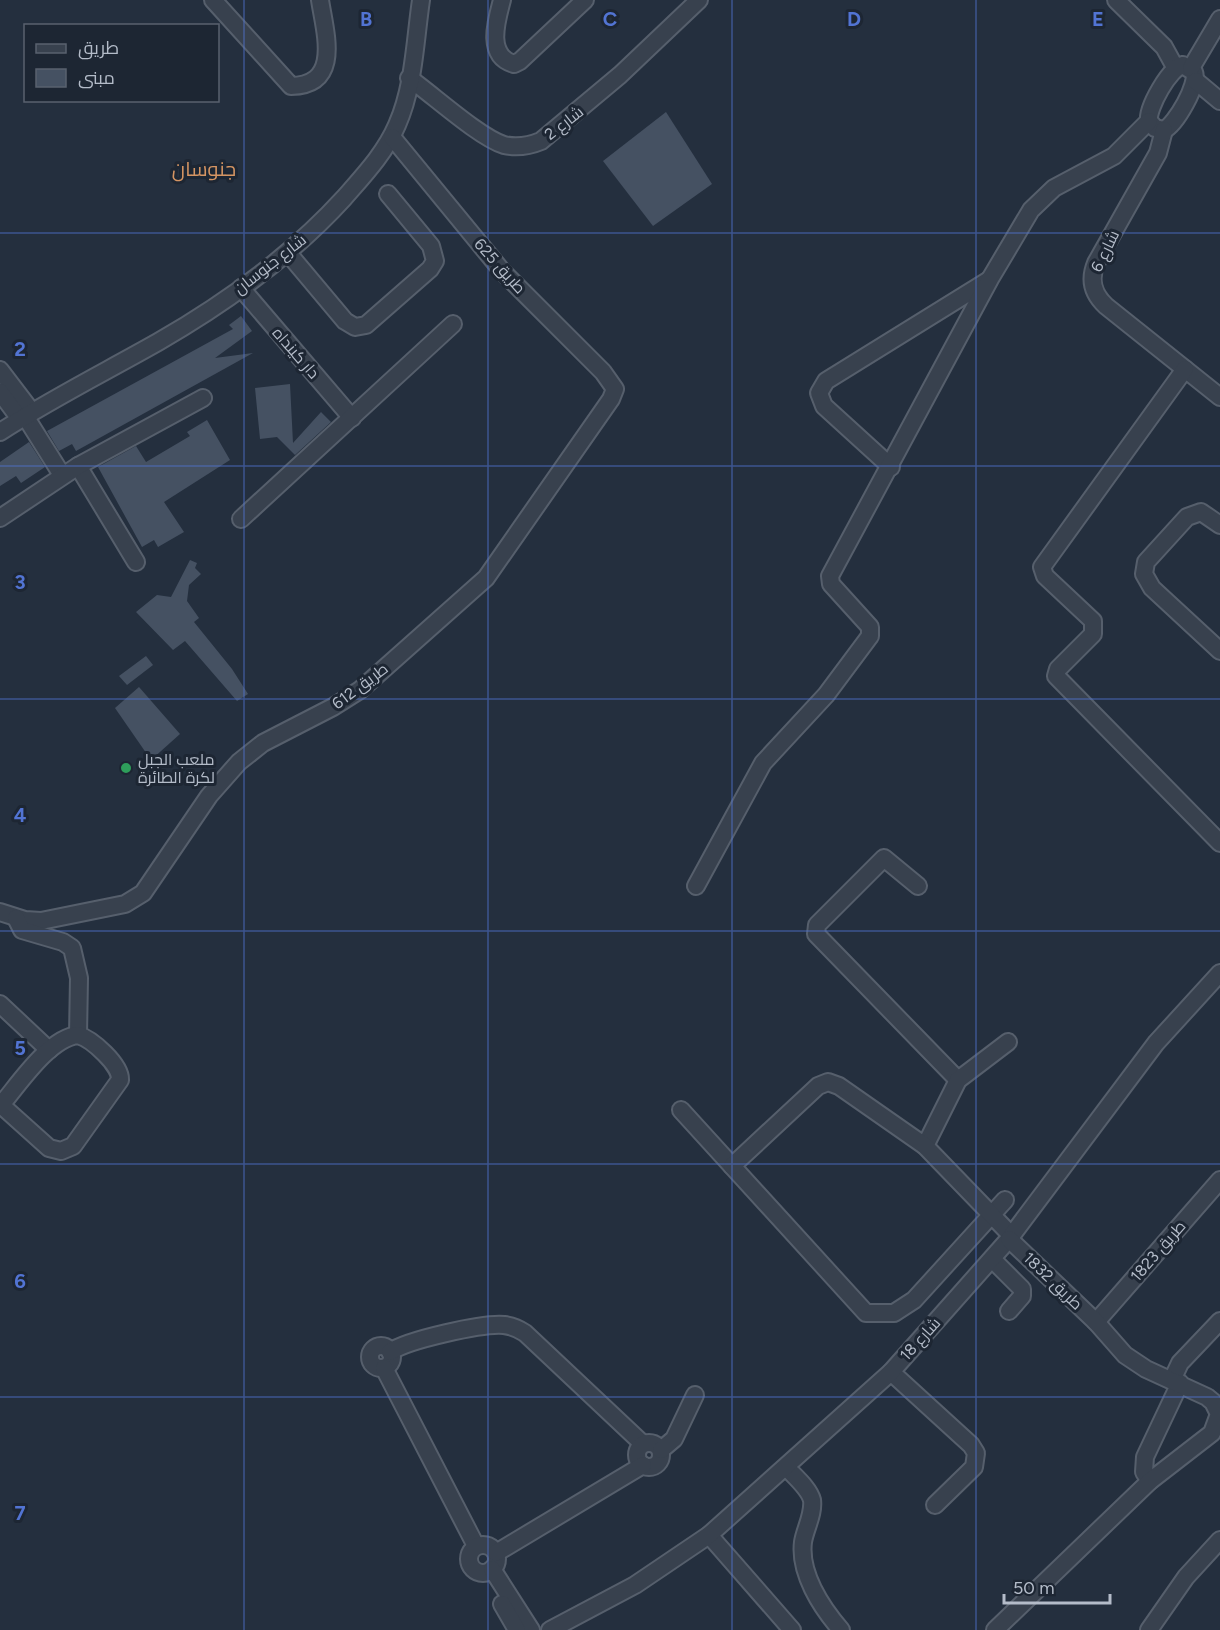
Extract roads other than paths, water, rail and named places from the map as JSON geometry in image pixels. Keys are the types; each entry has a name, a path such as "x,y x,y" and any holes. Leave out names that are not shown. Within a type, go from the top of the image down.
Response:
{"street":[{"path":"213,0 291,86 313,80 326,66 327,51 320,0"},
{"name":"شارع جنوسان","path":"0,432 26,415 160,341 241,288 288,253 325,218 369,170 392,137 403,108 420,0"},
{"path":"502,0 494,37 500,54 513,64 520,61 585,0"},
{"name":"شارع 2","path":"409,78 495,141 513,146 532,145 571,118 699,0"},
{"path":"1116,0 1188,72 1220,100"},
{"path":"1188,72 1162,89 1149,112 1149,121 1155,128 1164,130 1172,124 1185,102 1188,72 1220,19"},
{"path":"1162,89 1185,102"},
{"path":"696,886 763,763 826,695 870,636 870,627 831,584 830,576 891,467 990,279 1031,210 1045,194 1114,156 1149,121"},
{"name":"شارع 6","path":"1164,130 1158,153 1096,263 1092,279 1095,294 1100,301 1220,397"},
{"name":"طريق 625","path":"392,137 502,271 603,372 615,389"},
{"path":"288,253 345,321 355,327 366,325 435,261 431,246 388,194"},
{"path":"891,467 824,406 819,393 826,381 990,279"},
{"name":"دار كينداه","path":"241,288 352,418"},
{"path":"242,519 453,324"},
{"path":"1185,369 1042,567 1045,576 1094,621 1095,627 1093,634 1058,669 1056,675 1220,843"},
{"path":"0,370 62,475"},
{"name":"طريق 612","path":"8,915 41,921 59,919 134,900 143,893 209,796 239,762 263,743 333,707 360,690 478,585 611,399 615,389"},
{"path":"0,393 26,415"},
{"path":"0,518 62,475 203,398"},
{"path":"78,466 136,562"},
{"path":"1220,525 1201,512 1187,517 1146,562 1144,574 1152,588 1220,651"},
{"path":"918,886 884,858 817,925 816,934 958,1080"},
{"path":"8,915 22,930 63,942 72,948 80,978 78,1035"},
{"name":"شارع 18","path":"550,1630 635,1585 709,1535 891,1372 1011,1238 1156,1043 1220,973"},
{"path":"0,1004 20,1020 49,1050"},
{"path":"78,1035 88,1039 116,1066 121,1076 118,1084 73,1146 61,1151 49,1148 1,1105 49,1050 68,1037 78,1035"},
{"path":"925,1146 958,1080 1008,1042"},
{"name":"طريق 1832","path":"732,1166 818,1086 828,1082 839,1086 925,1146 1011,1238 1135,1362 1213,1402 1219,1414 1212,1433 1150,1481 995,1630"},
{"path":"681,1110 866,1313 894,1313 914,1300 1005,1200"},
{"name":"طريق 1823","path":"1096,1322 1220,1180"},
{"path":"992,1259 1022,1289 1022,1296 1009,1311"},
{"path":"1150,1481 1144,1472 1145,1457 1176,1382 1180,1363 1220,1321"},
{"path":"476,1546 387,1360 408,1342 488,1326 511,1326 525,1333 643,1444"},
{"path":"891,1372 971,1445 976,1453 974,1467 935,1505"},
{"path":"643,1444 637,1455 643,1465 651,1467 659,1462 661,1450 674,1439 695,1395"},
{"path":"643,1444 651,1443 661,1450"},
{"path":"476,1546 469,1560 473,1569 490,1565 643,1465"},
{"path":"786,1467 808,1492 812,1501 803,1541 802,1558 808,1578 841,1630"},
{"path":"709,1535 792,1630"},
{"path":"1149,1630 1186,1577 1220,1540"},
{"path":"476,1546 490,1546 490,1565 517,1630"},
{"path":"490,1565 531,1630"}],"place":[{"name":"ملعب الجبل لكرة الطائرة","path":"126,768"}],"district":[{"name":"جنوسان","path":"204,169"}]}
